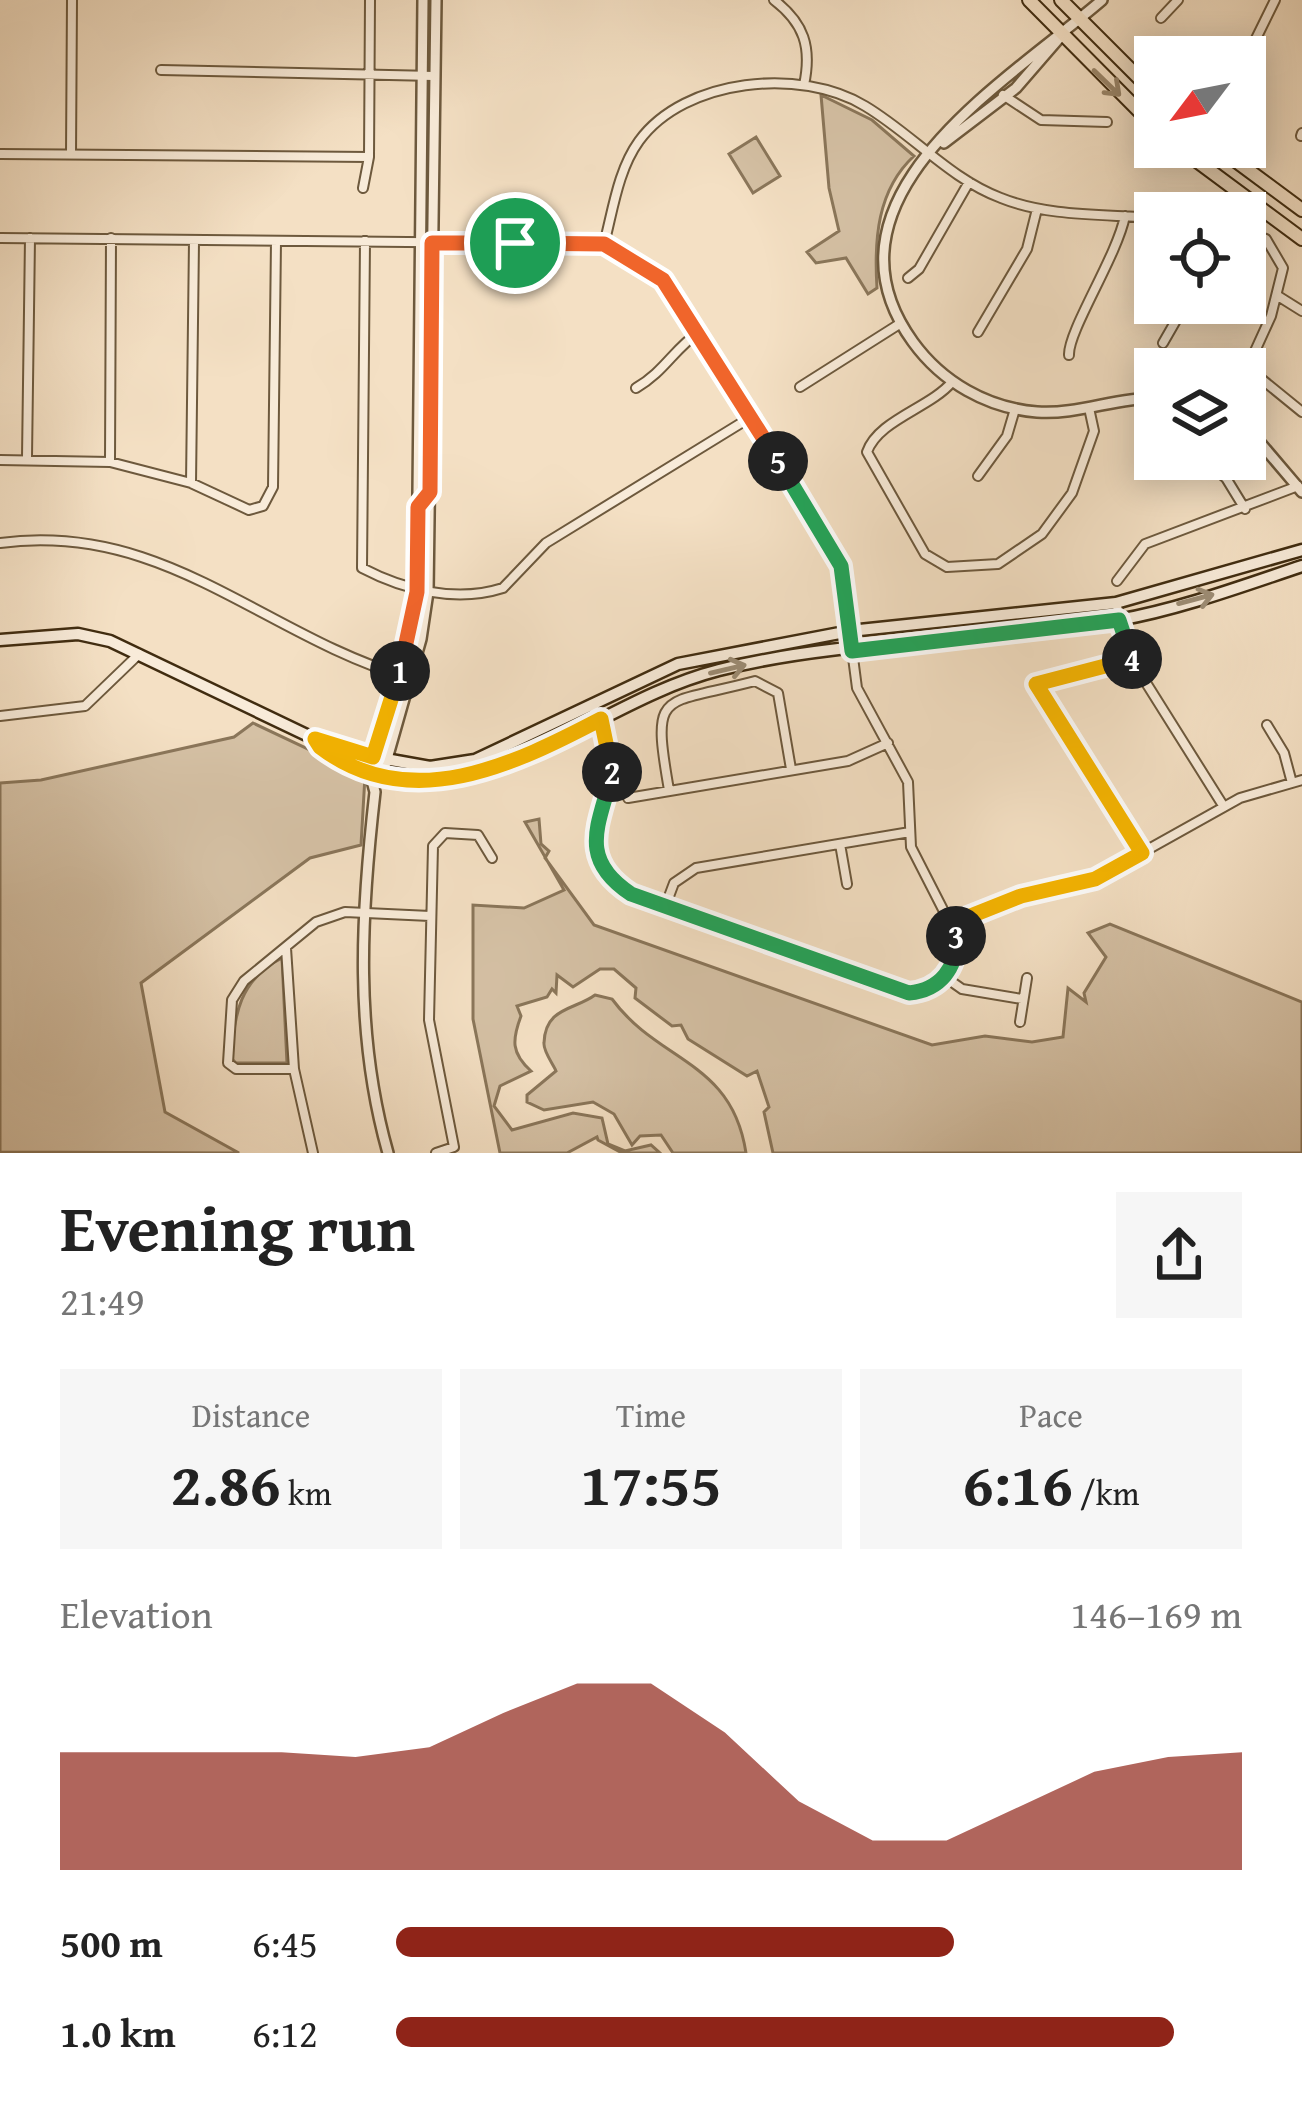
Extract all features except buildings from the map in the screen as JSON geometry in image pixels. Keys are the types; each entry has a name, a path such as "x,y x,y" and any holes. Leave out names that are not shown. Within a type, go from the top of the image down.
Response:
{"main road":[{"path":"1029,0 1134,107"},
{"path":"1061,0 1134,74"},
{"path":"1206,168 1302,239"},
{"path":"1245,168 1302,210"},
{"path":"0,640 78,634 140,653 315,739 379,758 430,766 475,760 678,664 850,631 1116,603 1302,550"},
{"path":"315,739 326,752 376,776 434,782 483,773 714,671 795,655 1119,620 1302,566"}],"street":[{"path":"71,154 72,0"},
{"path":"363,188 369,157 370,0"},
{"path":"388,1153 366,1046 364,913 376,776 423,592 430,492 423,0"},
{"path":"423,592 418,507 419,295 426,243 436,0"},
{"path":"774,0 792,13 804,32 804,85"},
{"path":"1102,0 1060,36 1050,38 904,180 885,229 886,282 901,323 952,382 1015,409 1089,408 1134,401"},
{"path":"1161,18 1178,0"},
{"path":"1257,36 1275,0"},
{"path":"930,153 1006,97 1056,48 1060,36"},
{"path":"161,70 434,76"},
{"path":"604,244 628,158 659,119 710,93 804,85 833,90 866,106 969,182 1037,209 1134,217"},
{"path":"996,88 1041,120 1107,122"},
{"path":"0,154 369,157"},
{"path":"908,278 919,269 969,182"},
{"path":"978,332 1027,249 1037,209"},
{"path":"1069,355 1068,342 1104,280 1125,216"},
{"path":"0,238 604,244 663,280 841,566 857,688 908,782 910,832 918,867 953,923 957,950 945,977 919,992 897,990 665,907 617,885 598,854 594,828 612,758 592,704"},
{"path":"27,457 30,238"},
{"path":"110,461 111,238"},
{"path":"191,483 194,241"},
{"path":"0,460 110,461 191,483 242,508 263,506 272,487 276,241"},
{"path":"365,241 362,568 423,592 503,588 546,543 751,417"},
{"path":"1256,348 1278,296 1283,268 1275,248 1266,243"},
{"path":"419,295 431,328"},
{"path":"1278,296 1302,311"},
{"path":"800,388 901,323"},
{"path":"1162,343 1173,324"},
{"path":"636,388 663,372 680,346 699,332"},
{"path":"952,382 934,400 879,434 871,442 868,462 926,554 947,567 1008,561 1042,534 1083,472 1094,431 1089,408"},
{"path":"1266,385 1302,412"},
{"path":"978,476 1007,436 1015,409"},
{"path":"419,423 430,442"},
{"path":"419,458 430,442"},
{"path":"1117,581 1145,544 1300,489 1266,449"},
{"path":"1227,480 1245,509"},
{"path":"418,507 430,492"},
{"path":"0,543 65,540 152,557 404,677"},
{"path":"1116,603 1132,662 1223,807"},
{"path":"0,716 85,706 140,653"},
{"path":"1132,662 1036,684 1142,853"},
{"path":"669,790 658,728 662,712 674,702 755,681 772,686 781,702 791,769"},
{"path":"953,923 1021,896 1095,879 1223,807 1257,791 1297,782 1267,724"},
{"path":"628,798 848,761 888,743"},
{"path":"665,907 674,883 696,868 910,832"},
{"path":"436,1153 454,1147 429,1020 436,838 478,835 492,858"},
{"path":"840,844 847,884"},
{"path":"294,1069 236,1069 225,1052 232,1000 244,981 316,922 364,913 430,916"},
{"path":"286,946 294,1069 313,1153"},
{"path":"945,977 962,989 1022,999"},
{"path":"1020,1022 1027,978"}],"shaded area":[{"path":"821,95 872,120 914,156 885,200 876,252 877,288 868,294 846,258 816,263 807,252 839,231 829,188"},
{"path":"756,137 780,176 753,193 729,154"},
{"path":"253,723 365,776 361,845 310,858 141,983 165,1112 239,1153 0,1152 0,783 41,780 234,737"},
{"path":"539,819 541,844 549,851 545,857 525,822"},
{"path":"548,862 594,925 932,1045 985,1036 1032,1042 1063,1037 1068,988 1086,1002 1084,993 1106,957 1088,933 1110,924 1302,1002 1302,1153 773,1153 764,1112 769,1107 757,1071 747,1076 688,1039 681,1025 672,1026 635,998 636,988 614,969 600,969 573,987 557,975 556,993 552,989 547,997 517,1006 521,1016 515,1046 531,1071 500,1086 494,1106 512,1130 573,1113 602,1118 608,1144 625,1151 651,1145 660,1153 622,1153 597,1137 567,1153 500,1153 473,1019 473,905 524,908 564,890"},
{"path":"282,958 287,1063 236,1063 231,1058 232,1042 242,999 257,976"},
{"path":"595,995 612,999 651,1037 710,1080 738,1122 746,1153 673,1153 661,1135 640,1136 632,1145 614,1114 593,1102 544,1110 527,1102 527,1095 556,1071 544,1046 550,1022"}],"route":[{"path":"432,243 515,243 604,244 637,260 678,298 841,566 852,651 1119,620 1132,662 1036,684 1142,853 1095,879 1021,896 953,923 957,950 945,977 909,993 617,885 606,872 595,842 596,817 612,773 610,744 601,719 483,773 434,782 382,778 320,747 315,739 373,757 414,615 418,507 430,492 432,243"}]}
